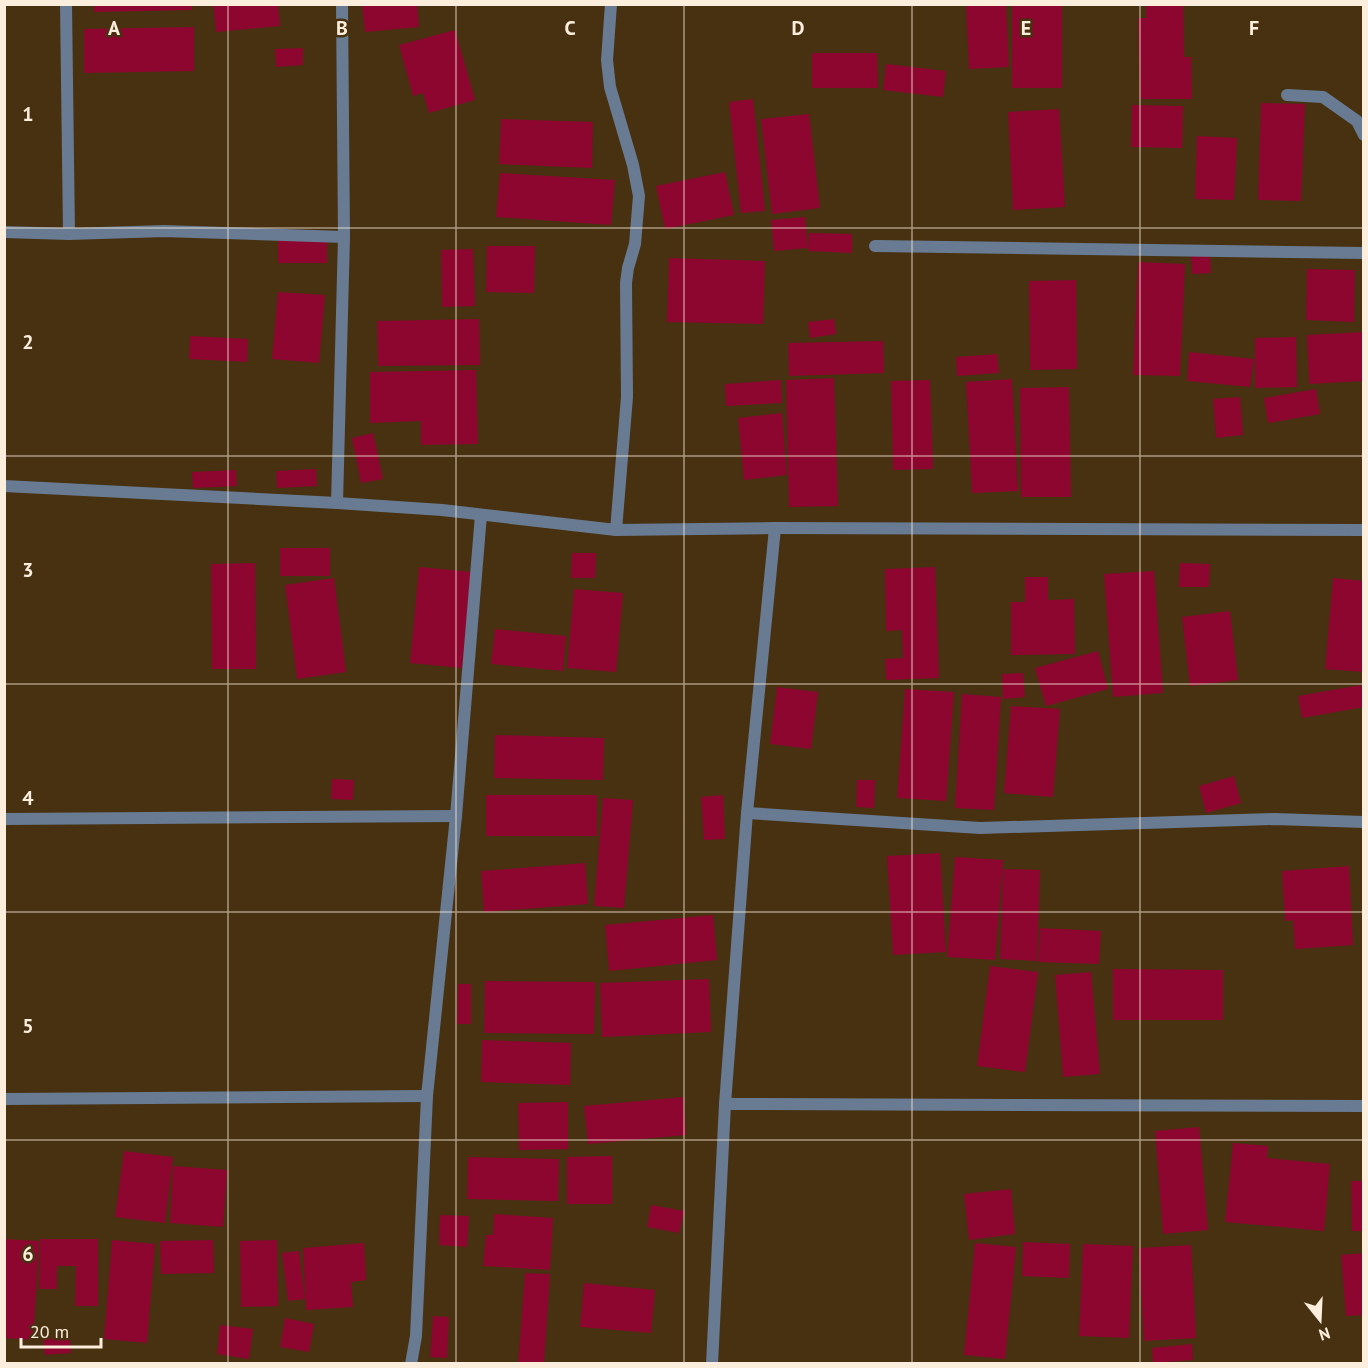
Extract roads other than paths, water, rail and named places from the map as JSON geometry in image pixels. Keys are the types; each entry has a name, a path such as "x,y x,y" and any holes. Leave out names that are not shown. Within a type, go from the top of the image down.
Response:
{"street":[{"path":"66,4 69,234"},
{"path":"337,503 344,237 342,4"},
{"path":"611,4 607,60 610,87 633,165 639,196 635,244 627,276 627,397 616,530"},
{"path":"1287,95 1323,97 1357,121 1364,135"},
{"path":"4,232 69,234 164,231 344,237"},
{"path":"875,246 1364,253"},
{"path":"4,486 337,503 481,515 616,530 775,528 1364,530"},
{"path":"411,1364 416,1336 427,1096 456,816 481,515"},
{"path":"712,1364 725,1104 747,813 775,528"},
{"path":"747,813 980,828 1275,819 1364,822"},
{"path":"4,819 456,816"},
{"path":"4,1099 427,1096"},
{"path":"725,1104 1364,1106"}]}
